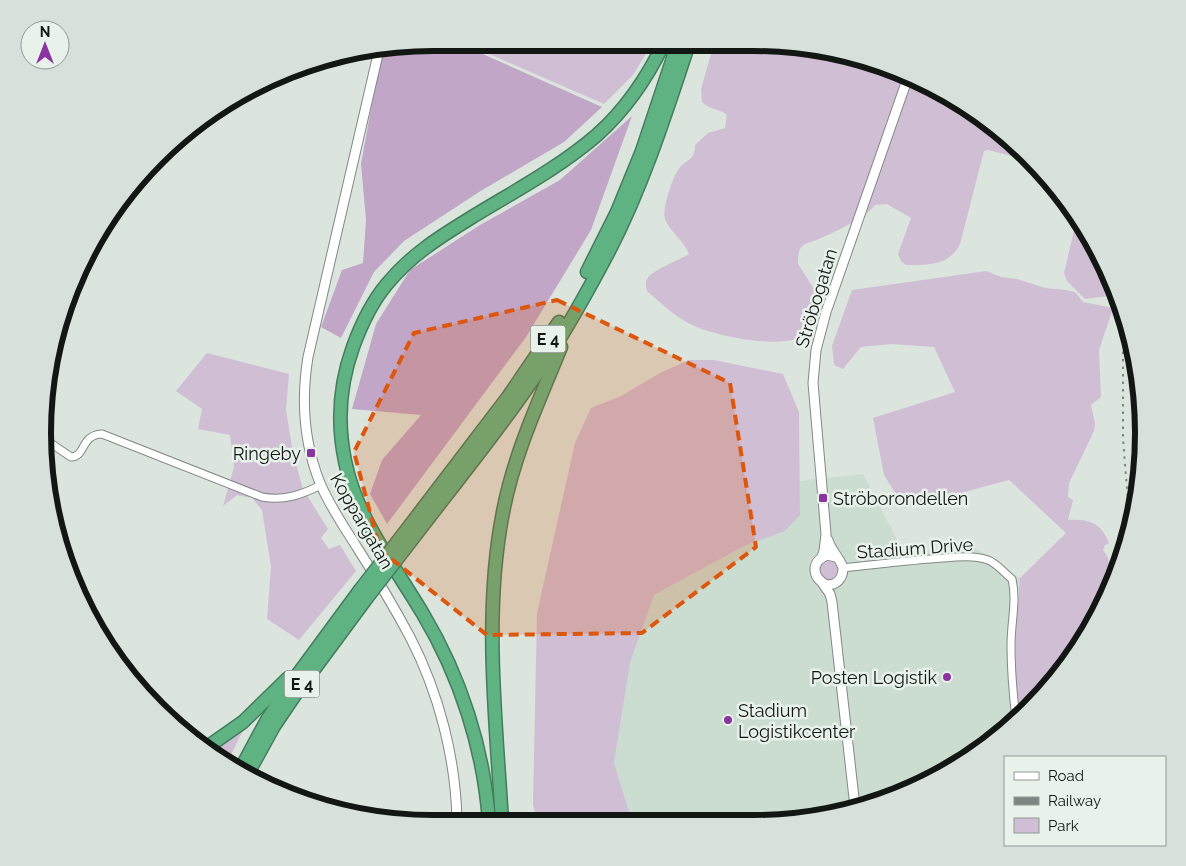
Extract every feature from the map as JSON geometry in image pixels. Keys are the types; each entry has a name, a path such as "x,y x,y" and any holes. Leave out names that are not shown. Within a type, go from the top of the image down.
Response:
{"highway":[{"path":"488,815 480,762 458,685 442,650 365,518 353,489 345,461 341,434 344,379 359,329 386,285 407,262 428,244 558,164 597,135 642,82 659,51"},
{"name":"E 4","path":"401,546 540,352 572,302 598,251 642,151 675,51"},
{"name":"E 4","path":"243,765 267,720 315,649 363,594 514,405 548,357 608,252 628,211 687,51"},
{"path":"502,815 492,610 495,569 503,510 521,444 535,406 579,304"},
{"name":"E 4","path":"251,768 274,726 363,594"},
{"path":"212,744 243,722 315,649"},
{"path":"499,773 508,815"}],"street":[{"name":"Koppargatan","path":"378,56 308,357 305,377 305,419 309,444 321,485 338,517 403,625 424,667 441,718 449,751 456,815"},
{"name":"Ströbogatan","path":"836,557 830,548 826,534 813,383 817,343 826,312 906,83"},
{"path":"51,444 71,457 75,457 79,454 86,441 91,437 102,434 262,497 282,499 297,496 321,485"},
{"name":"Ströbogatan","path":"822,557 826,534"},
{"path":"832,602 836,583 842,576 844,568 836,557 826,555 815,565 814,571 818,581 823,584 830,594 832,602 854,801"},
{"name":"Stadium Drive","path":"844,568 950,557 981,558 998,566 1012,579 1016,598 1012,624 1011,673 1015,710"},
{"path":"823,584 831,585 836,583"}],"highlighted area":[{"path":"557,300 730,383 756,547 642,633 487,635 380,550 354,452 414,333"}],"shaded area":[{"path":"476,51 602,107 564,142 479,192 404,241 374,272 341,338 321,327 342,270 363,263 366,220 361,164 381,55 408,52"},
{"path":"632,116 591,230 526,337 387,524 370,494 382,460 421,415 352,409 376,324 410,270 480,225 560,180"},
{"path":"863,474 903,551 974,547 1020,578 1016,709 985,736 944,764 899,786 852,802 778,814 630,815 614,763 630,663 654,595 744,546 785,531 800,515 799,481"}],"green space":[{"path":"482,51 648,51 633,75 604,104"},
{"path":"712,51 778,52 852,64 899,80 944,102 985,130 1017,157 988,150 984,151 960,244 950,257 937,263 906,265 901,261 898,254 911,218 887,204 875,205 863,216 847,226 801,247 798,264 816,292 811,329 805,334 788,341 774,342 714,333 684,321 667,309 647,291 646,284 647,279 654,272 689,254 665,219 664,214 668,194 678,170 692,157 695,145 708,133 725,128 727,115 702,102 701,89"},
{"path":"1075,228 1084,242 1109,296 1085,299 1067,281 1064,273"},
{"path":"986,271 1001,277 1017,279 1045,288 1075,292 1083,302 1113,308 1099,350 1101,397 1091,405 1095,424 1094,431 1069,483 1068,497 1073,500 1068,520 1083,520 1094,524 1106,536 1109,543 1105,545 1103,550 1108,561 1105,572 1107,576 1084,624 1070,645 1040,685 1016,710 1016,629 1020,578 1066,533 1009,480 905,508 884,475 873,418 955,392 934,347 891,344 861,347 843,369 834,365 832,346 852,290"},
{"path":"207,353 289,374 286,410 293,453 303,489 328,529 321,538 329,549 340,545 356,571 299,640 267,619 271,567 262,510 252,498 237,495 223,506 234,467 230,435 198,429 202,409 176,391"},
{"path":"689,360 714,360 783,374 799,412 800,515 785,531 744,546 654,595 630,663 614,763 630,815 536,815 533,805 537,613 575,443 591,408 621,396 660,373"},
{"path":"1130,379 1134,408 1134,460"},
{"path":"833,559 839,565 840,574 830,582 821,579 818,567 824,560"},
{"path":"243,730 230,756 217,747"}],"railway":[{"path":"1123,339 1123,439 1128,501"}],"place":[{"name":"Ringeby","path":"311,453"},
{"name":"Ströborondellen","path":"823,498"},
{"name":"Posten Logistik","path":"947,677"},
{"name":"Stadium Logistikcenter","path":"728,720"}]}
